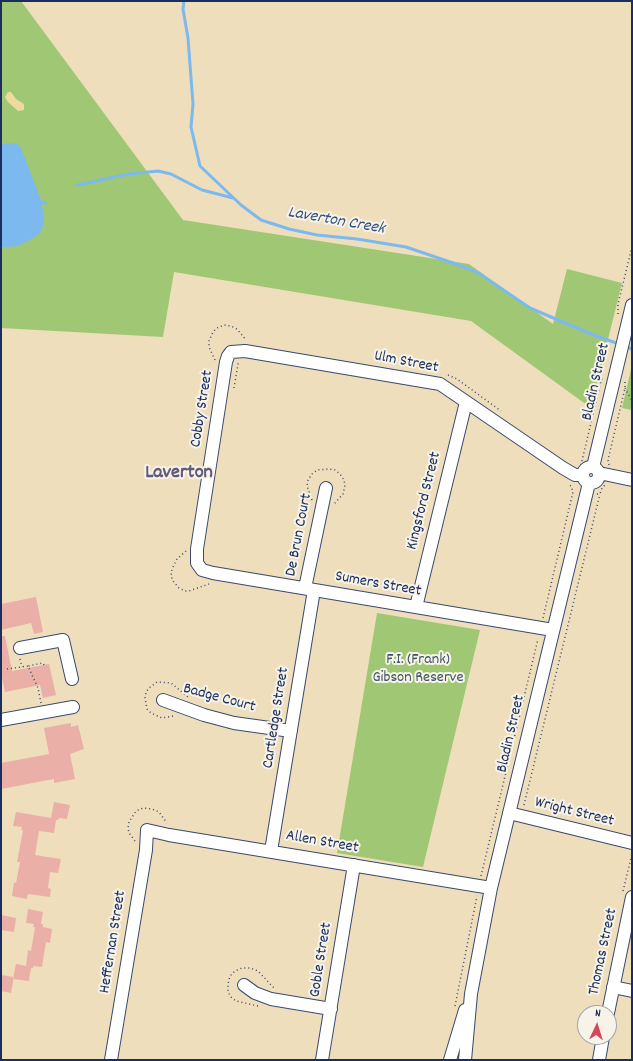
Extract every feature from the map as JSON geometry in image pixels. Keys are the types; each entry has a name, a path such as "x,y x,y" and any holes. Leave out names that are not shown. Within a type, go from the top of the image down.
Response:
{"street":[{"name":"Bladin Street","path":"596,470 626,311"},
{"name":"Ulm Street","path":"229,348 440,384 563,468 575,474 583,475"},
{"name":"Cobby Street","path":"199,567 196,560 197,550 229,348"},
{"name":"Kingsford Street","path":"416,608 466,402"},
{"path":"583,475 586,468 632,480"},
{"name":"Bladin Street","path":"465,1060 471,994 491,888 553,630 583,475"},
{"name":"De Brun Court","path":"310,589 326,488"},
{"name":"Sumers Street","path":"199,567 205,571 213,573 553,630"},
{"name":"Cartledge Street","path":"270,851 291,731 310,589"},
{"path":"20,648 63,640 72,679"},
{"name":"Badge Court","path":"164,700 204,715 234,723 291,731"},
{"path":"1,720 73,707"},
{"name":"Wright Street","path":"509,813 632,843"},
{"name":"Allen Street","path":"147,830 169,836 270,851 491,888"},
{"name":"Heffernan Street","path":"111,1060 146,850 147,830"},
{"name":"Goble Street","path":"322,1060 354,865"},
{"name":"Thomas Street","path":"610,1005 629,926 632,897"},
{"path":"244,985 255,993 271,1000 331,1009"},
{"path":"613,987 632,991"},
{"name":"Bladin Street","path":"450,1060 456,1037 471,994"},
{"path":"599,1060 602,1045"}],"path":[{"path":"626,311 618,304 632,248"},
{"path":"216,362 209,342 213,332 218,328 231,326 237,329 247,341"},
{"path":"442,374 457,379 501,412"},
{"path":"583,475 581,466 601,381"},
{"path":"609,465 608,460 626,387 632,401"},
{"path":"522,817 600,494"},
{"path":"186,551 177,560 172,569 171,576 173,582 179,588 189,592 213,583"},
{"path":"7,670 43,663 44,665"},
{"path":"28,666 38,688 43,712"},
{"path":"136,842 129,833 128,828 131,816 136,811 144,808 152,808 159,812 167,823 173,825"}],"green space":[{"path":"1,1 21,1 183,220 469,264 553,324 567,269 622,283 591,408 471,321 174,272 163,337 1,328"},
{"path":"632,365 632,410 622,408"},
{"name":"F.I. (Frank) Gibson Reserve","path":"377,613 480,630 423,867 337,853"}],"sand":[{"path":"8,92 11,92 16,99 24,104 24,110 18,111 8,102 5,97"}],"water":[{"path":"7,143 17,144 21,148 41,200 44,218 40,233 30,240 17,246 1,247 1,145"}],"building":[{"path":"36,597 43,632 34,634 31,623 1,630 1,604"},
{"path":"1,636 5,636 12,671 49,664 56,695 43,698 40,685 5,692 1,673"},
{"path":"71,723 71,727 78,725 84,749 70,754 75,779 54,783 54,779 1,789 1,763 49,754 44,728"},
{"path":"54,802 70,805 67,819 59,818 56,820 54,833 39,831 35,855 61,859 58,873 50,872 48,888 51,889 50,897 28,894 27,899 12,896 14,882 16,883 20,862 17,862 23,830 21,830 22,827 13,826 16,812 51,818"},
{"path":"28,909 43,912 41,924 43,924 43,927 52,929 50,943 46,942 42,967 33,966 33,968 31,968 29,981 13,979 16,964 26,966 28,950 31,951 35,927 33,927 34,924 26,923"},
{"path":"1,915 16,918 14,932 1,930"},
{"path":"1,975 14,977 11,993 1,991"}],"waterway":[{"name":"Laverton Creek","path":"184,1 183,9 188,38 193,104 191,127 200,166 241,205 261,220 289,229 317,235 357,239 406,247 453,263 477,272 530,308 591,334 619,344"},
{"path":"77,185 128,174 158,171 171,174 202,190 233,198"},
{"path":"38,201 46,203"},
{"name":"Laverton Creek","path":"625,346 632,349"}],"district":[{"name":"Laverton","path":"179,474"}]}
